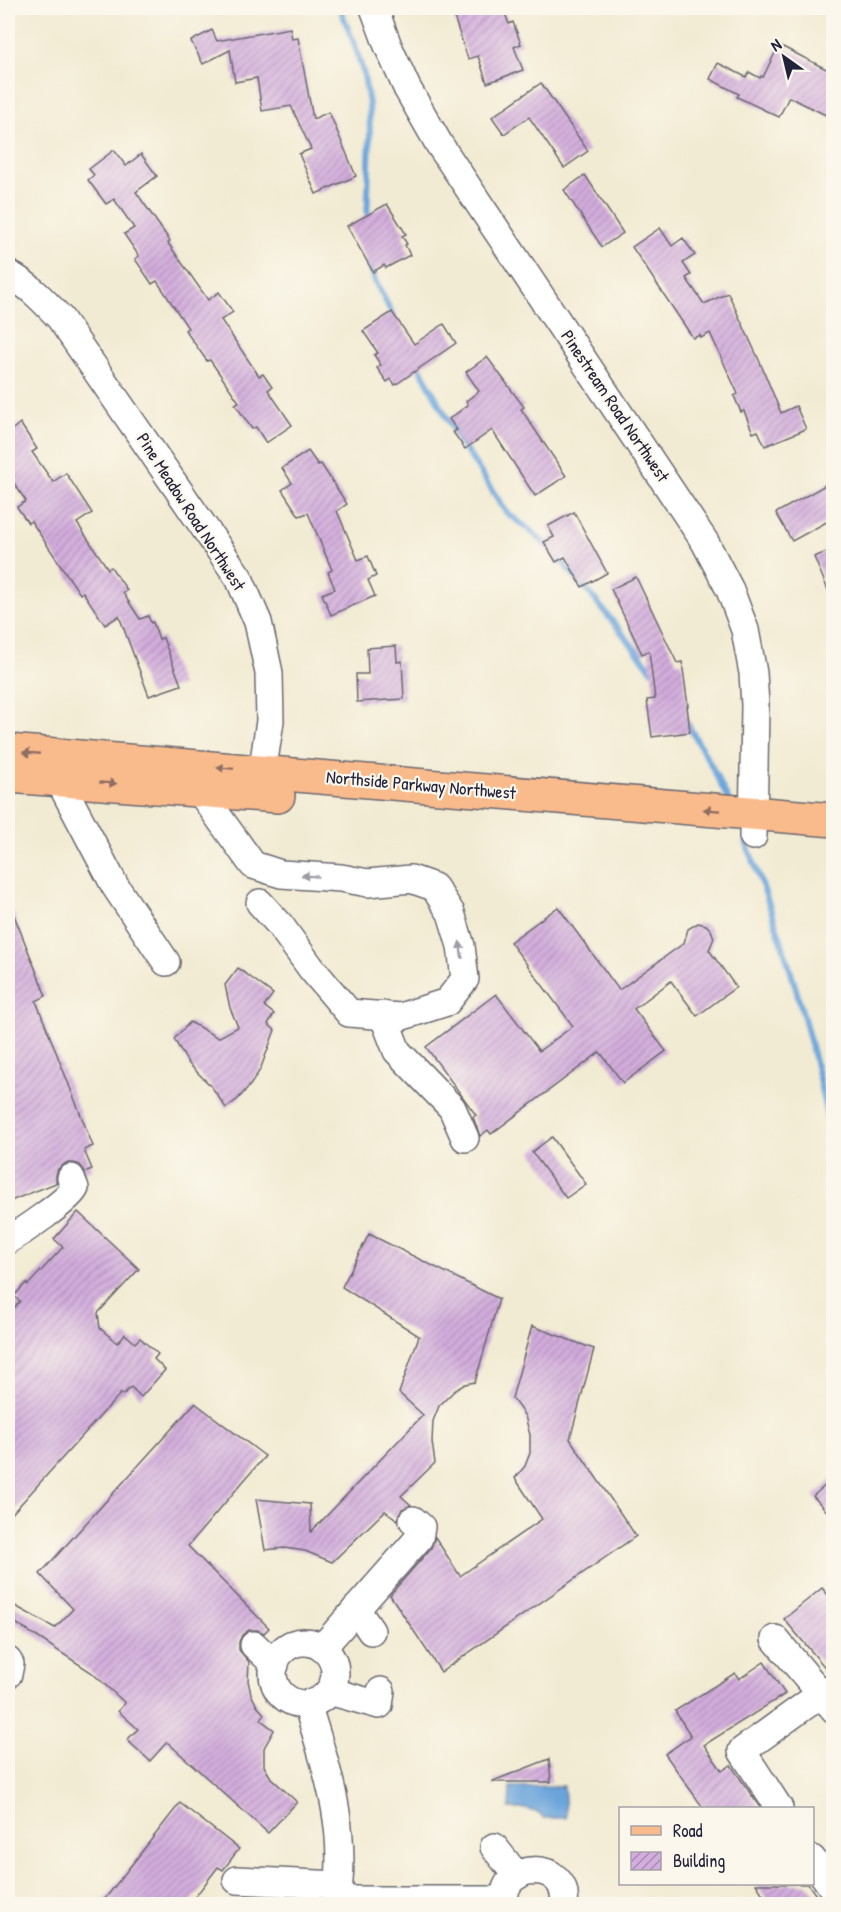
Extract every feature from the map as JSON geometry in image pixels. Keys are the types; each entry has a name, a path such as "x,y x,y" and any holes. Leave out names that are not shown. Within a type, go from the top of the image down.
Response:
{"main road":[{"name":"Northside Parkway Northwest","path":"8,751 260,783 754,825 834,843"},
{"name":"Northside Parkway Northwest","path":"8,776 199,790 260,783"},
{"name":"Northside Parkway Northwest","path":"754,825 834,820"}],"street":[{"name":"Pinestream Road Northwest","path":"374,8 407,88 439,144 705,542 730,590 745,630 753,673 754,825"},
{"name":"Pine Meadow Road Northwest","path":"8,274 40,296 60,318 239,578 258,622 269,673 270,721 260,783"},
{"path":"58,780 115,886 166,962"},
{"path":"199,790 253,865 281,874 341,878 368,883 411,879 434,887 451,913 461,946 465,979 447,1002 400,1017 349,1012 310,968 280,925 260,903"},
{"path":"383,1015 397,1051 452,1108 465,1138"},
{"path":"8,1240 28,1229 49,1210 73,1194 75,1188 71,1178"},
{"path":"322,1648 363,1620 419,1538 421,1527 413,1520"},
{"path":"775,1639 827,1702 742,1751 778,1807"},
{"path":"318,1698 334,1683 336,1673 334,1664 329,1655 314,1643 294,1644 279,1656 273,1675 281,1693 288,1699 298,1703 318,1698 379,1705 381,1691"},
{"path":"254,1645 275,1665"},
{"path":"8,1660 8,1674"},
{"path":"318,1698 337,1810 340,1850 337,1897"},
{"path":"494,1846 517,1876"},
{"path":"814,1860 834,1890"},
{"path":"237,1880 337,1897 505,1902 510,1882 525,1871 534,1870 552,1875 563,1890 564,1905"}],"water":[{"path":"564,1786 566,1818 544,1818 526,1809 509,1809 510,1787"}],"building":[{"path":"482,8 503,8 509,24 513,22 521,44 514,47 523,70 487,83 478,56 468,59 454,17"},
{"path":"290,28 292,39 298,38 313,119 329,112 356,176 316,194 299,154 311,149 291,106 262,111 257,78 235,82 230,50 203,64 191,41 212,30 217,41"},
{"path":"779,45 834,73 834,119 789,97 779,117 737,97 739,94 710,79 718,63 746,77 749,72 760,78 763,77"},
{"path":"541,83 588,151 564,168 529,117 504,134 492,117"},
{"path":"114,150 126,166 141,154 157,176 136,192 208,300 219,292 233,312 221,320 259,376 263,374 272,387 268,390 292,425 266,443 256,427 252,429 235,404 239,402 210,360 207,361 185,330 188,328 157,281 152,284 135,259 139,256 124,234 134,228 114,199 106,204 88,180 94,175 89,169"},
{"path":"585,175 623,233 602,247 564,190"},
{"path":"387,204 406,234 402,236 410,255 373,272 347,226"},
{"path":"660,228 672,246 683,238 695,255 683,263 691,275 686,278 704,304 728,293 781,413 796,406 806,429 765,446 758,431 753,433 744,411 741,412 734,396 738,394 710,333 701,338 700,335 693,338 632,247"},
{"path":"392,312 414,344 444,324 456,343 395,385 391,379 387,382 377,368 381,365 374,355 378,353 363,331"},
{"path":"487,357 524,407 521,409 566,476 535,496 492,430 465,449 453,432 457,430 449,419 468,405 466,401 479,391 466,372"},
{"path":"20,423 37,449 32,452 53,482 66,473 92,513 77,523 108,569 111,567 127,590 123,593 140,619 148,616 151,623 153,622 159,639 163,638 181,685 149,696 119,616 105,625 83,592 80,594 31,521 28,523 17,507 26,501 8,474 8,433"},
{"path":"308,451 318,465 321,464 347,504 337,511 358,560 368,556 376,576 368,580 375,596 331,615 322,594 335,589 328,572 332,570 308,513 299,516 282,490 292,483 282,468"},
{"path":"834,480 834,518 792,541 776,513"},
{"path":"574,512 607,573 582,587 565,557 556,562 544,542 554,537 548,526"},
{"path":"834,549 834,602 833,602 814,557"},
{"path":"636,577 677,663 682,662 690,732 652,737 647,700 655,699 649,651 642,654 611,589"},
{"path":"396,646 397,662 402,661 404,699 357,702 356,674 368,674 367,648"},
{"path":"8,900 46,996 36,1001 93,1146 84,1150 92,1169 85,1172 80,1165 66,1163 58,1169 56,1183 8,1202"},
{"path":"558,907 619,990 684,943 688,929 698,923 706,925 711,930 714,938 709,950 736,987 697,1016 671,981 634,1009 666,1051 623,1083 600,1052 491,1134 488,1130 480,1136 473,1117 476,1115 426,1047 496,994 539,1051 573,1026 510,942"},
{"path":"238,968 273,994 264,1006 274,1014 268,1024 275,1030 260,1070 238,1099 226,1108 211,1086 188,1063 174,1039 190,1022 218,1038 238,1027 230,1008 225,985"},
{"path":"552,1137 586,1184 566,1198 532,1152"},
{"path":"78,1212 139,1269 98,1313 100,1328 117,1343 125,1334 135,1343 140,1338 158,1354 154,1359 165,1370 141,1397 131,1387 123,1395 121,1393 8,1518 8,1315 20,1301 14,1296 26,1283 28,1285 63,1247 54,1239"},
{"path":"369,1234 499,1299 475,1382 465,1384 454,1391 439,1406 433,1421 432,1442 435,1463 401,1496 411,1505 402,1509 398,1520 385,1511 332,1562 305,1551 284,1548 265,1550 256,1499 310,1504 311,1532 423,1415 399,1393 419,1336 342,1287"},
{"path":"532,1326 594,1349 570,1439 636,1536 441,1672 390,1595 431,1548 435,1537 460,1576 542,1519 515,1478 525,1466 530,1453 530,1435 525,1416 512,1398"},
{"path":"195,1403 265,1456 188,1546 269,1628 264,1633 249,1630 242,1635 239,1642 239,1650 249,1662 248,1681 251,1694 264,1714 261,1720 274,1730 264,1748 264,1766 271,1778 297,1802 268,1833 167,1742 150,1761 127,1740 138,1729 118,1711 125,1703 91,1672 8,1618 8,1602 55,1628 73,1609 40,1574"},
{"path":"834,1478 834,1519 813,1496"},
{"path":"822,1588 834,1602 834,1678 784,1619"},
{"path":"764,1662 785,1694 704,1745 722,1771 731,1765 760,1807 703,1807 665,1754 691,1736 675,1711 735,1673 739,1679"},
{"path":"549,1759 551,1782 493,1782 493,1781"},
{"path":"180,1803 239,1849 223,1870 218,1867 189,1905 100,1905"},
{"path":"757,1885 809,1885 823,1905 770,1905"}],"waterway":[{"path":"340,8 364,75 369,104 367,221"},
{"path":"369,261 375,281 394,317"},
{"path":"416,361 458,438 507,513 552,551 656,675"},
{"path":"686,721 728,799"},
{"path":"746,842 761,880 798,996 818,1075 834,1156"}]}
